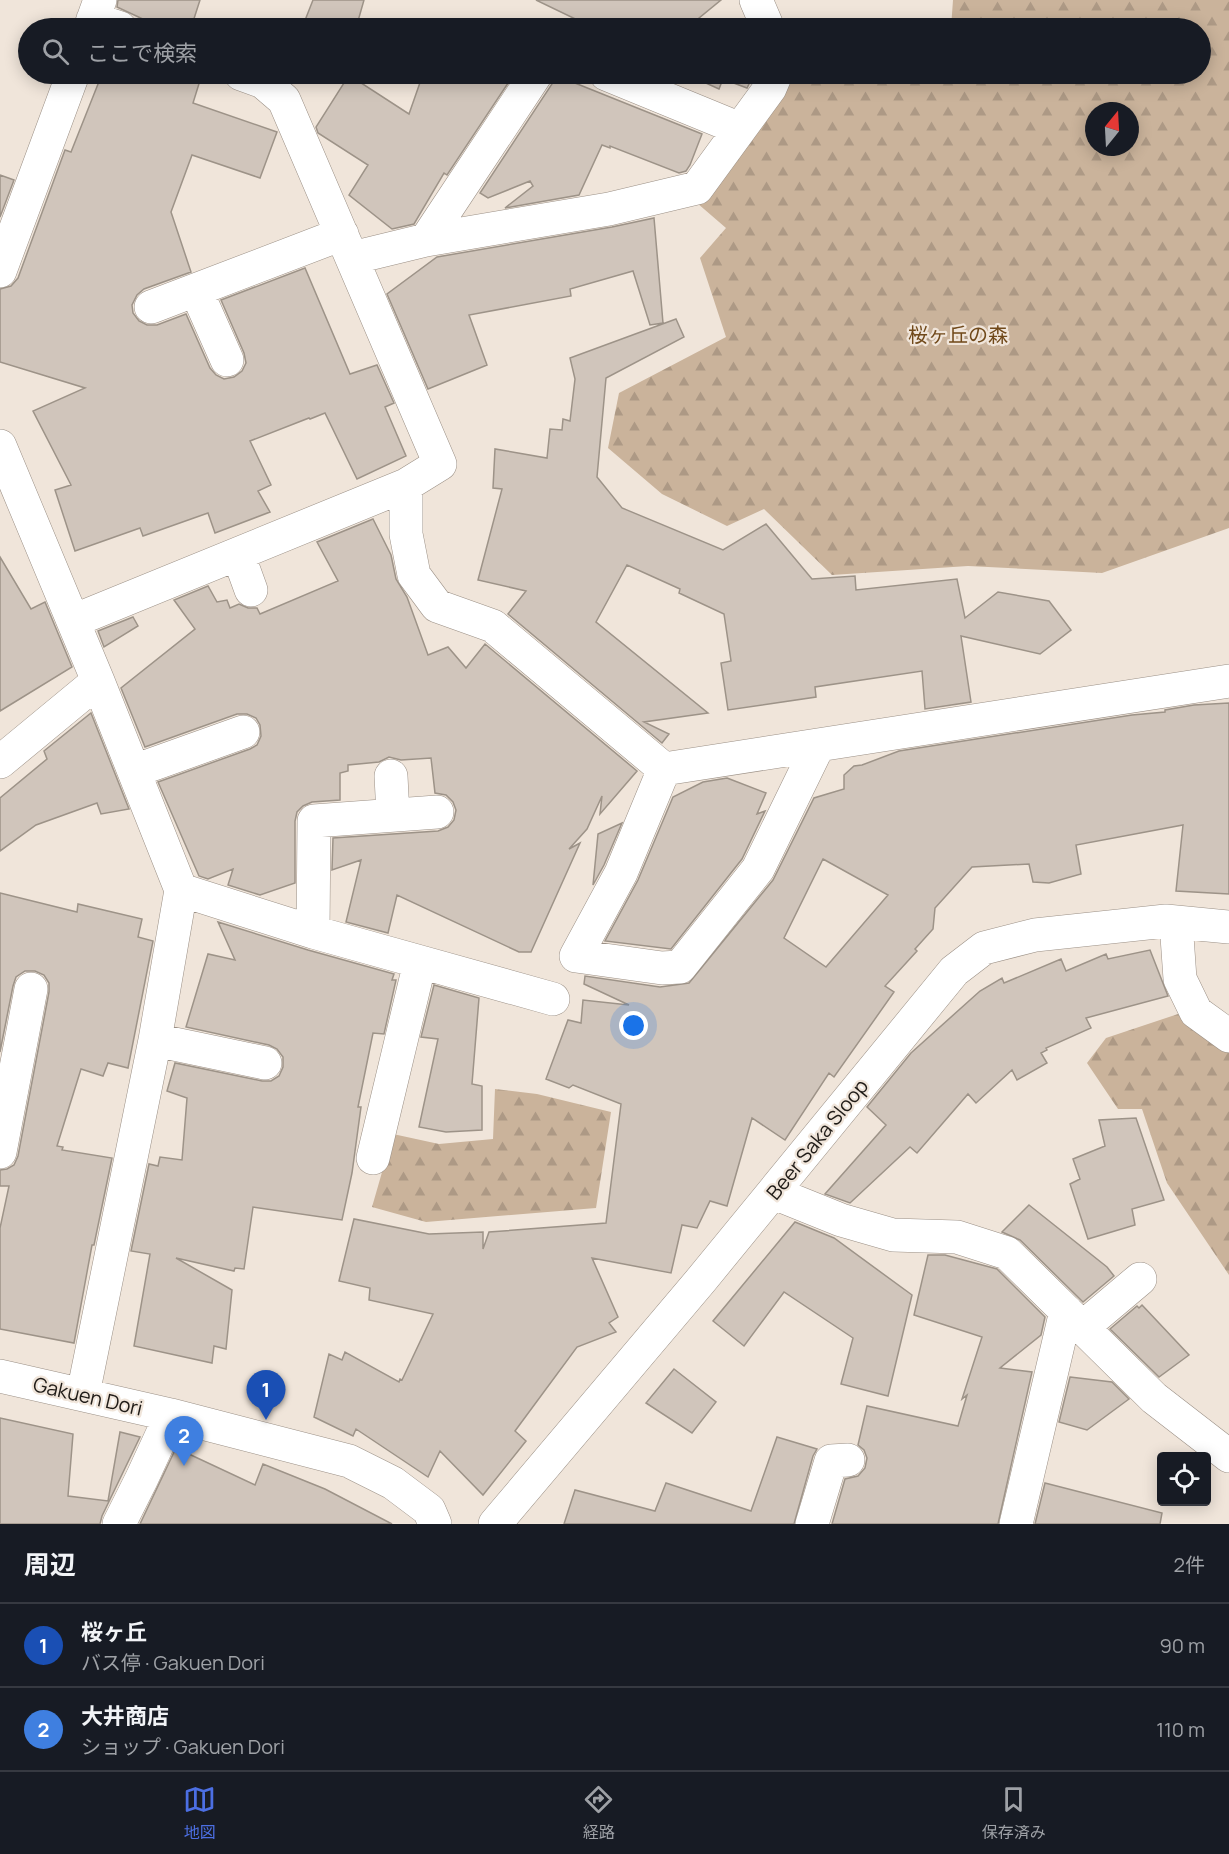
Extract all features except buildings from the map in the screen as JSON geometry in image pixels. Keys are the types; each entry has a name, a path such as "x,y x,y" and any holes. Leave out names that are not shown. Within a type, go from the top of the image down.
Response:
{"street":[{"path":"756,0 764,18"},
{"path":"0,271 69,84"},
{"path":"74,621 238,554 413,491 440,464 284,100 265,84"},
{"path":"426,240 529,84"},
{"path":"630,84 740,129"},
{"path":"151,307 200,288 347,246 426,240 609,209 697,188 771,84"},
{"path":"200,288 227,360"},
{"path":"0,446 74,621 181,890 155,1040 83,1394"},
{"path":"413,491 406,534 414,575 437,606 493,626 664,770 1229,681"},
{"path":"238,554 251,590"},
{"path":"0,762 98,681"},
{"path":"134,771 243,732"},
{"path":"664,770 621,873 576,956 662,968 680,967 758,869 818,746"},
{"path":"391,776 393,815"},
{"path":"311,931 314,821 437,812"},
{"path":"181,890 311,931 553,999"},
{"name":"Beer Saka Sloop","path":"495,1524 774,1193 954,971 984,948 1035,935 1166,921 1229,927"},
{"path":"1176,921 1179,979 1196,1012 1229,1036"},
{"path":"373,1158 420,962"},
{"path":"0,1152 31,989"},
{"path":"155,1040 265,1063"},
{"path":"774,1193 841,1220 893,1235 957,1237 1007,1253 1154,1398 1229,1456"},
{"path":"1016,1524 1074,1319 1140,1279"},
{"name":"Gakuen Dori","path":"0,1376 171,1415 349,1461 393,1483 429,1510 435,1524"},
{"path":"119,1524 171,1415"},
{"path":"812,1524 831,1461 848,1460"}],"green space":[{"name":"桜ヶ丘の森","path":"953,0 1229,0 1229,528 1102,573 968,566 832,575 764,509 727,526 662,494 608,448 619,393 726,337 700,258 726,228 697,203 781,84 1211,84 1211,18 952,18"},
{"path":"1178,1014 1229,1045 1229,1275 1167,1183 1142,1109 1118,1109 1087,1063 1106,1038"},
{"path":"495,1089 537,1094 611,1112 596,1208 426,1222 372,1207 393,1134 439,1144 493,1139"}],"place":[{"name":"桜ヶ丘","path":"266,1420"},
{"name":"大井商店","path":"184,1466"}]}
